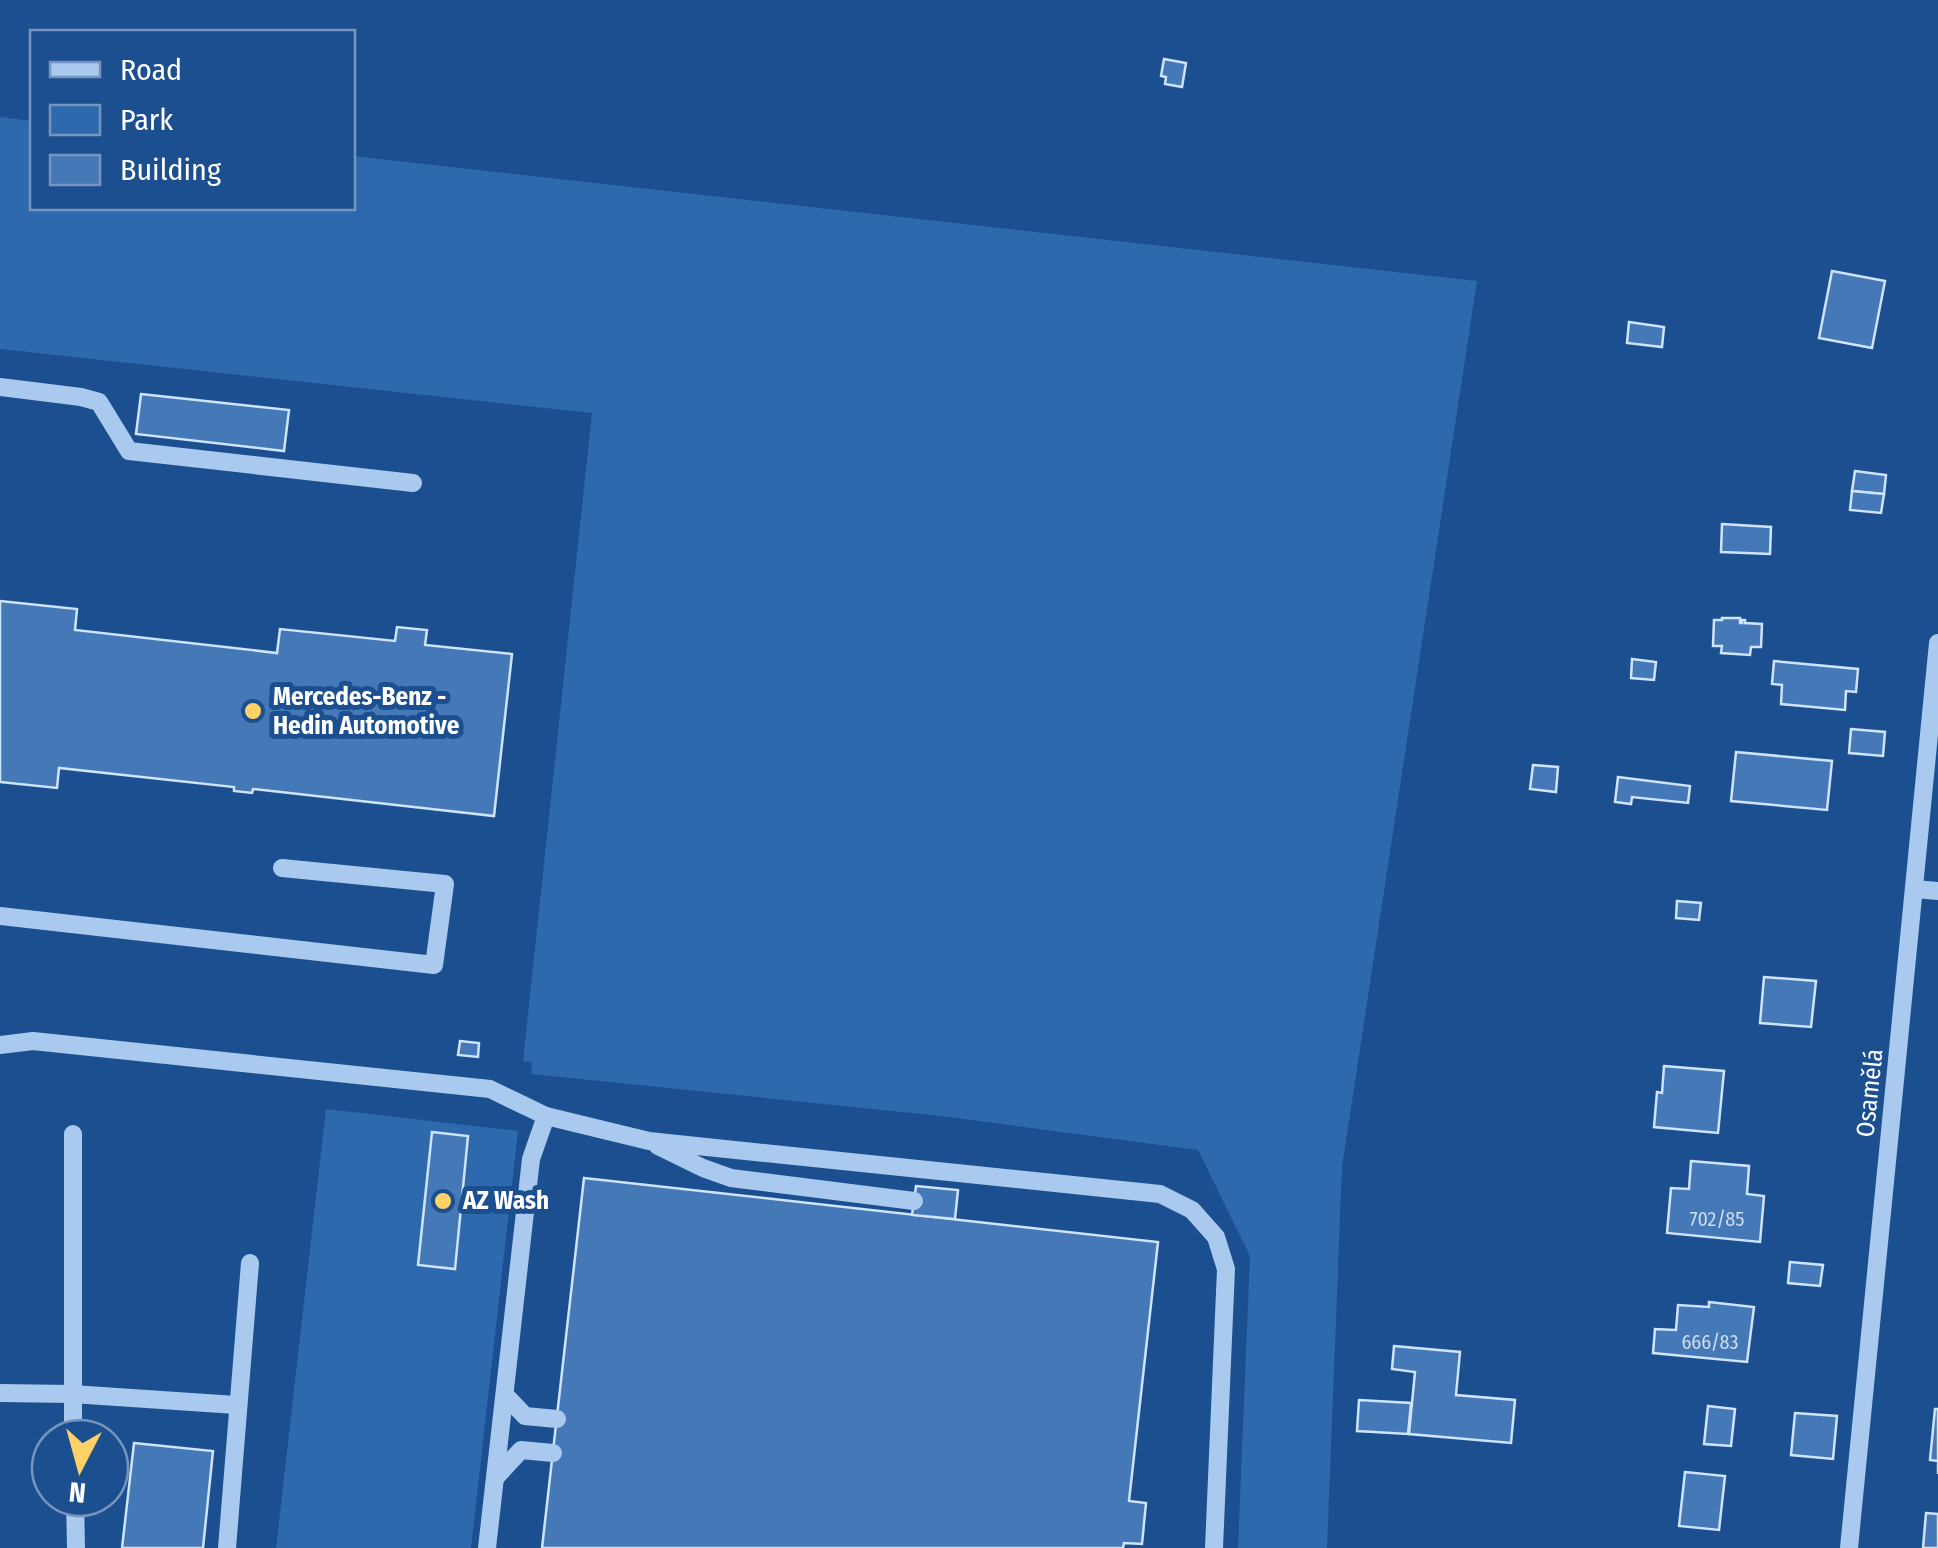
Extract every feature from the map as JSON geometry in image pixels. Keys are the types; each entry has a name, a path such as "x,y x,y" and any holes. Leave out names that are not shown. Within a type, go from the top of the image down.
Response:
{"street":[{"path":"0,387 100,402 129,451 414,483"},
{"name":"Osamělá","path":"1849,1548 1938,643"},
{"path":"0,916 434,965 445,884 282,868"},
{"path":"1916,889 1938,891"},
{"path":"0,1045 33,1041 490,1089 546,1116 649,1141 1160,1194 1192,1210 1216,1237 1226,1269 1214,1548"},
{"path":"487,1548 530,1159 546,1116"},
{"path":"73,1134 73,1418"},
{"path":"649,1141 731,1178 914,1201"},
{"path":"226,1548 250,1264"},
{"path":"0,1394 72,1394 236,1405"},
{"path":"505,1395 524,1416 556,1419"},
{"path":"496,1476 521,1450 553,1453"},
{"path":"75,1518 76,1548"}],"green space":[{"path":"0,117 30,121 30,210 355,210 355,156 1477,281 1342,1167 1327,1548 1238,1548 1250,1256 1198,1150 941,1116 531,1074 532,1062 523,1061 592,413 0,349"},
{"path":"326,1109 518,1131 471,1548 276,1548"}],"building":[{"path":"1164,59 1186,63 1182,87 1165,84 1166,77 1161,76"},
{"path":"1832,271 1885,281 1872,348 1819,338"},
{"path":"1629,322 1664,327 1662,347 1627,343"},
{"path":"141,394 289,410 284,451 136,434"},
{"path":"1855,471 1886,475 1884,494 1852,491"},
{"path":"1852,491 1884,494 1881,513 1850,510"},
{"path":"1722,524 1771,527 1770,554 1721,552"},
{"name":"Mercedes-Benz - Hedin Automotive","path":"0,601 77,609 75,630 277,653 280,629 395,641 397,627 427,630 425,645 512,654 494,816 253,789 252,793 234,791 234,787 59,768 57,788 0,782"},
{"path":"1714,620 1762,624 1761,647 1751,647 1750,655 1721,653 1722,646 1713,646"},
{"path":"1632,659 1656,662 1654,680 1631,678"},
{"path":"1774,661 1858,669 1856,692 1846,691 1845,710 1781,704 1782,685 1772,684"},
{"path":"1851,729 1885,732 1883,756 1849,753"},
{"path":"1736,752 1832,761 1827,810 1731,801"},
{"path":"1533,765 1558,767 1556,792 1530,789"},
{"path":"1618,777 1690,786 1688,803 1632,797 1631,804 1615,802"},
{"path":"1677,901 1701,903 1699,920 1676,918"},
{"path":"1764,977 1816,981 1811,1027 1760,1023"},
{"path":"460,1041 479,1043 478,1057 458,1055"},
{"path":"1664,1066 1724,1071 1718,1133 1654,1127"},
{"name":"AZ Wash","path":"432,1132 468,1136 455,1269 418,1265"},
{"path":"1691,1161 1749,1166 1747,1194 1764,1196 1760,1242 1667,1233 1671,1188 1689,1189"},
{"path":"584,1178 1158,1242 1129,1501 1146,1503 1142,1544 1124,1543 1123,1548 542,1548"},
{"path":"916,1186 958,1190 955,1219 912,1215"},
{"path":"1790,1262 1823,1265 1820,1286 1788,1283"},
{"path":"1709,1302 1754,1307 1747,1362 1653,1353 1655,1329 1676,1330 1678,1305 1709,1307"},
{"path":"1394,1346 1460,1352 1456,1395 1515,1400 1511,1443 1409,1434 1415,1372 1392,1369"},
{"path":"1359,1400 1411,1403 1408,1434 1357,1431"},
{"path":"1708,1406 1735,1409 1731,1446 1704,1444"},
{"path":"1938,1409 1938,1461 1930,1460"},
{"path":"1795,1413 1837,1416 1833,1459 1791,1455"},
{"path":"134,1443 213,1451 203,1548 122,1548 125,1518 130,1518"},
{"path":"1685,1472 1725,1476 1719,1530 1679,1526"},
{"path":"1926,1513 1938,1514 1938,1548 1923,1548"}],"place":[{"name":"Mercedes-Benz - Hedin Automotive","path":"253,711"},
{"name":"AZ Wash","path":"443,1201"}]}
